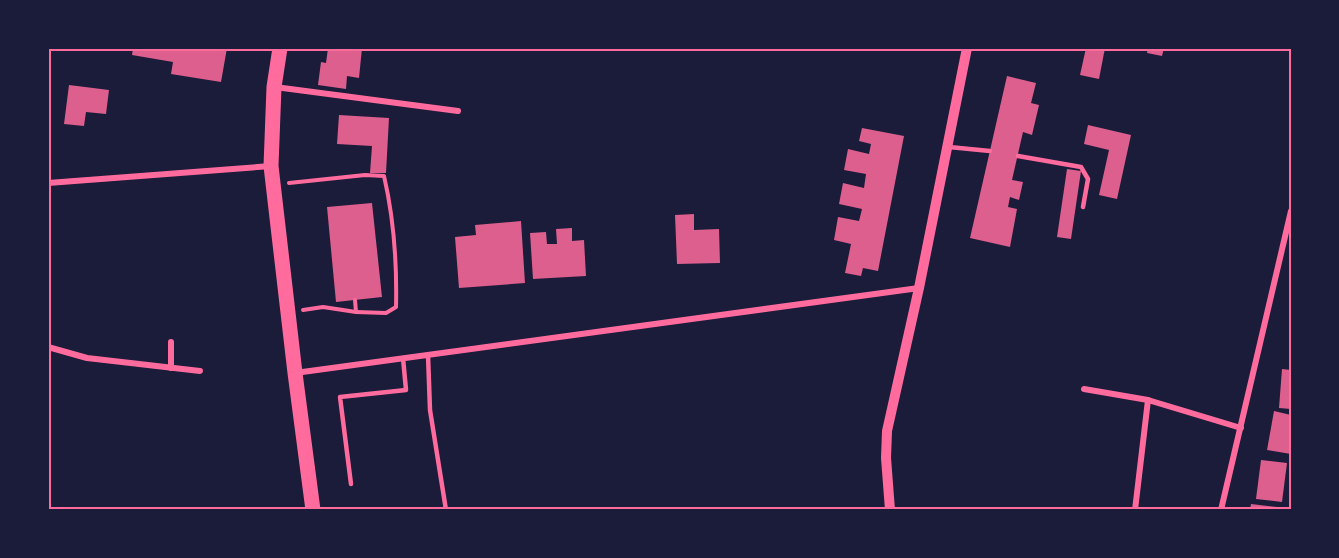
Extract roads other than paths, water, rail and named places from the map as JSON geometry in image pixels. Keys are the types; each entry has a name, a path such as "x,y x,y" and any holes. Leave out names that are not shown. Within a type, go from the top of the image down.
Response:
{"main road":[{"path":"280,48 274,87 271,166 294,373 313,510"}],"street":[{"path":"890,510 886,459 887,431 949,147 967,48"},
{"path":"274,87 458,111"},
{"path":"48,183 271,166"},
{"path":"1221,510 1291,211"},
{"path":"294,373 919,288"},
{"path":"171,342 171,369"},
{"path":"48,347 87,358 200,371"},
{"path":"1084,389 1148,400 1241,428"},
{"path":"1135,510 1148,400"}],"lane":[{"path":"949,147 990,152"},
{"path":"1018,156 1081,167 1088,179 1083,207"},
{"path":"428,355 430,410 446,510"},
{"path":"351,484 340,397 406,390 403,358"}]}
